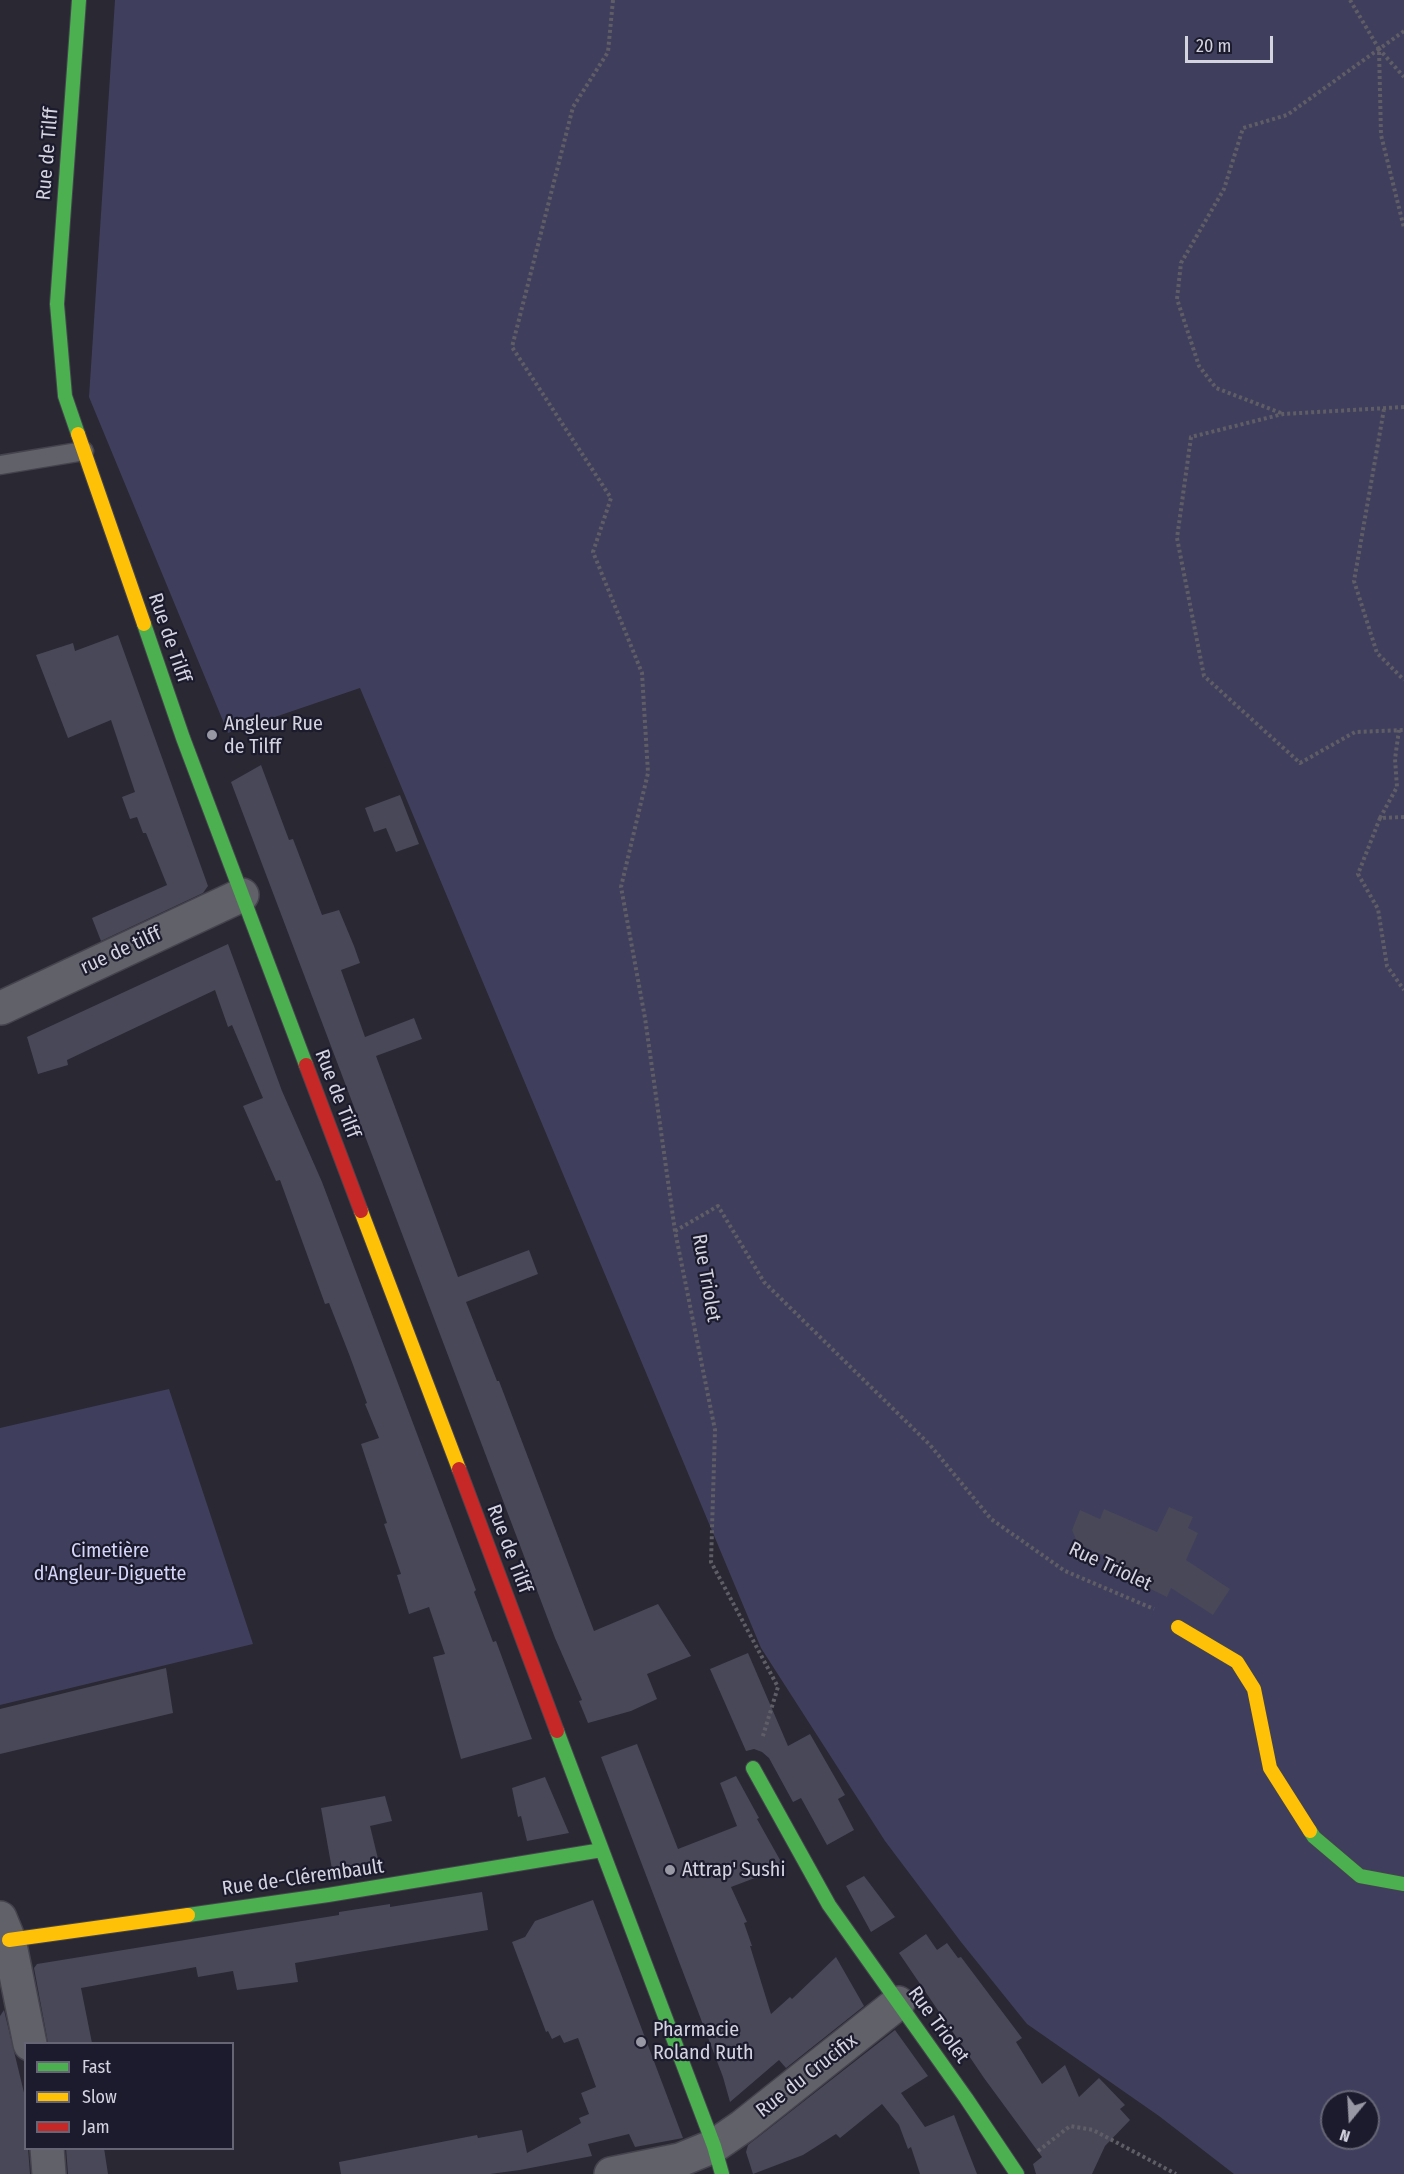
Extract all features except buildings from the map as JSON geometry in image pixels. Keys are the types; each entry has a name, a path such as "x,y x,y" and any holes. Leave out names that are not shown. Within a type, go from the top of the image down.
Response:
{"main road":[{"name":"Rue de Tilff","path":"79,0 64,177 57,304 65,396 183,738 718,2160"},
{"path":"1178,1627 1237,1662 1254,1689 1270,1768 1314,1837 1360,1876 1404,1884"},
{"name":"Rue Triolet","path":"753,1768 829,1905 966,2098 1014,2172"},
{"name":"Rue de-Clérembault","path":"5,1929 327,1895 602,1850"}],"street":[{"name":"rue de tilff","path":"1,1008 242,895"},
{"path":"5,1929 30,2042"},
{"name":"Rue du Crucifix","path":"615,2174 680,2160 718,2160 743,2126 898,2003"},
{"path":"47,2150 49,2174"}],"lane":[{"path":"0,465 84,451"}],"path":[{"path":"613,0 608,52 573,107 512,347 611,498 593,552 642,673 648,773 621,887 645,1018 675,1231"},
{"path":"1350,0 1378,49 1404,77"},
{"path":"1283,414 1216,388 1199,366 1177,299 1181,263 1224,189 1243,128 1287,115 1404,31"},
{"path":"1378,49 1381,135 1404,228"},
{"path":"1404,407 1283,414 1191,437 1177,538 1204,676 1300,763 1355,732 1402,730 1395,759 1397,787 1380,818 1358,874 1378,909 1387,966 1404,990"},
{"path":"1384,409 1354,581 1377,653 1404,680"},
{"path":"1380,818 1404,817"},
{"name":"Rue Triolet","path":"753,1768 778,1687 711,1562 715,1430 675,1231 718,1206 764,1282 930,1445 991,1519 1065,1571 1158,1611 1178,1627"},
{"path":"1014,2172 1070,2126 1093,2130 1176,2174"}],"green space":[{"path":"115,0 1404,0 1404,2174 1234,2174 1159,2116 1027,2024 961,1942 885,1841 761,1648 360,688 228,733 89,397"},
{"name":"Cimetière d'Angleur-Diguette","path":"169,1389 253,1644 0,1705 0,1428"}],"traffic: fast":[{"path":"78,434 65,396 57,304 79,0"},
{"path":"144,624 183,738 306,1065"},
{"path":"557,1731 714,2146 722,2174"},
{"path":"753,1768 829,1905 1017,2174"},
{"path":"1310,1831 1360,1876 1404,1884"},
{"path":"188,1915 328,1895 602,1850"}],"traffic: slow":[{"path":"78,434 144,624"},
{"path":"361,1211 459,1469"},
{"path":"1178,1627 1237,1662 1254,1689 1270,1768 1310,1831"},
{"path":"9,1940 188,1915"}],"traffic: jam":[{"path":"306,1065 361,1211"},
{"path":"459,1469 557,1731"}],"place":[{"name":"Angleur Rue de Tilff","path":"212,735"},
{"name":"Attrap' Sushi","path":"670,1870"},
{"name":"Pharmacie Roland Ruth","path":"641,2042"}]}
